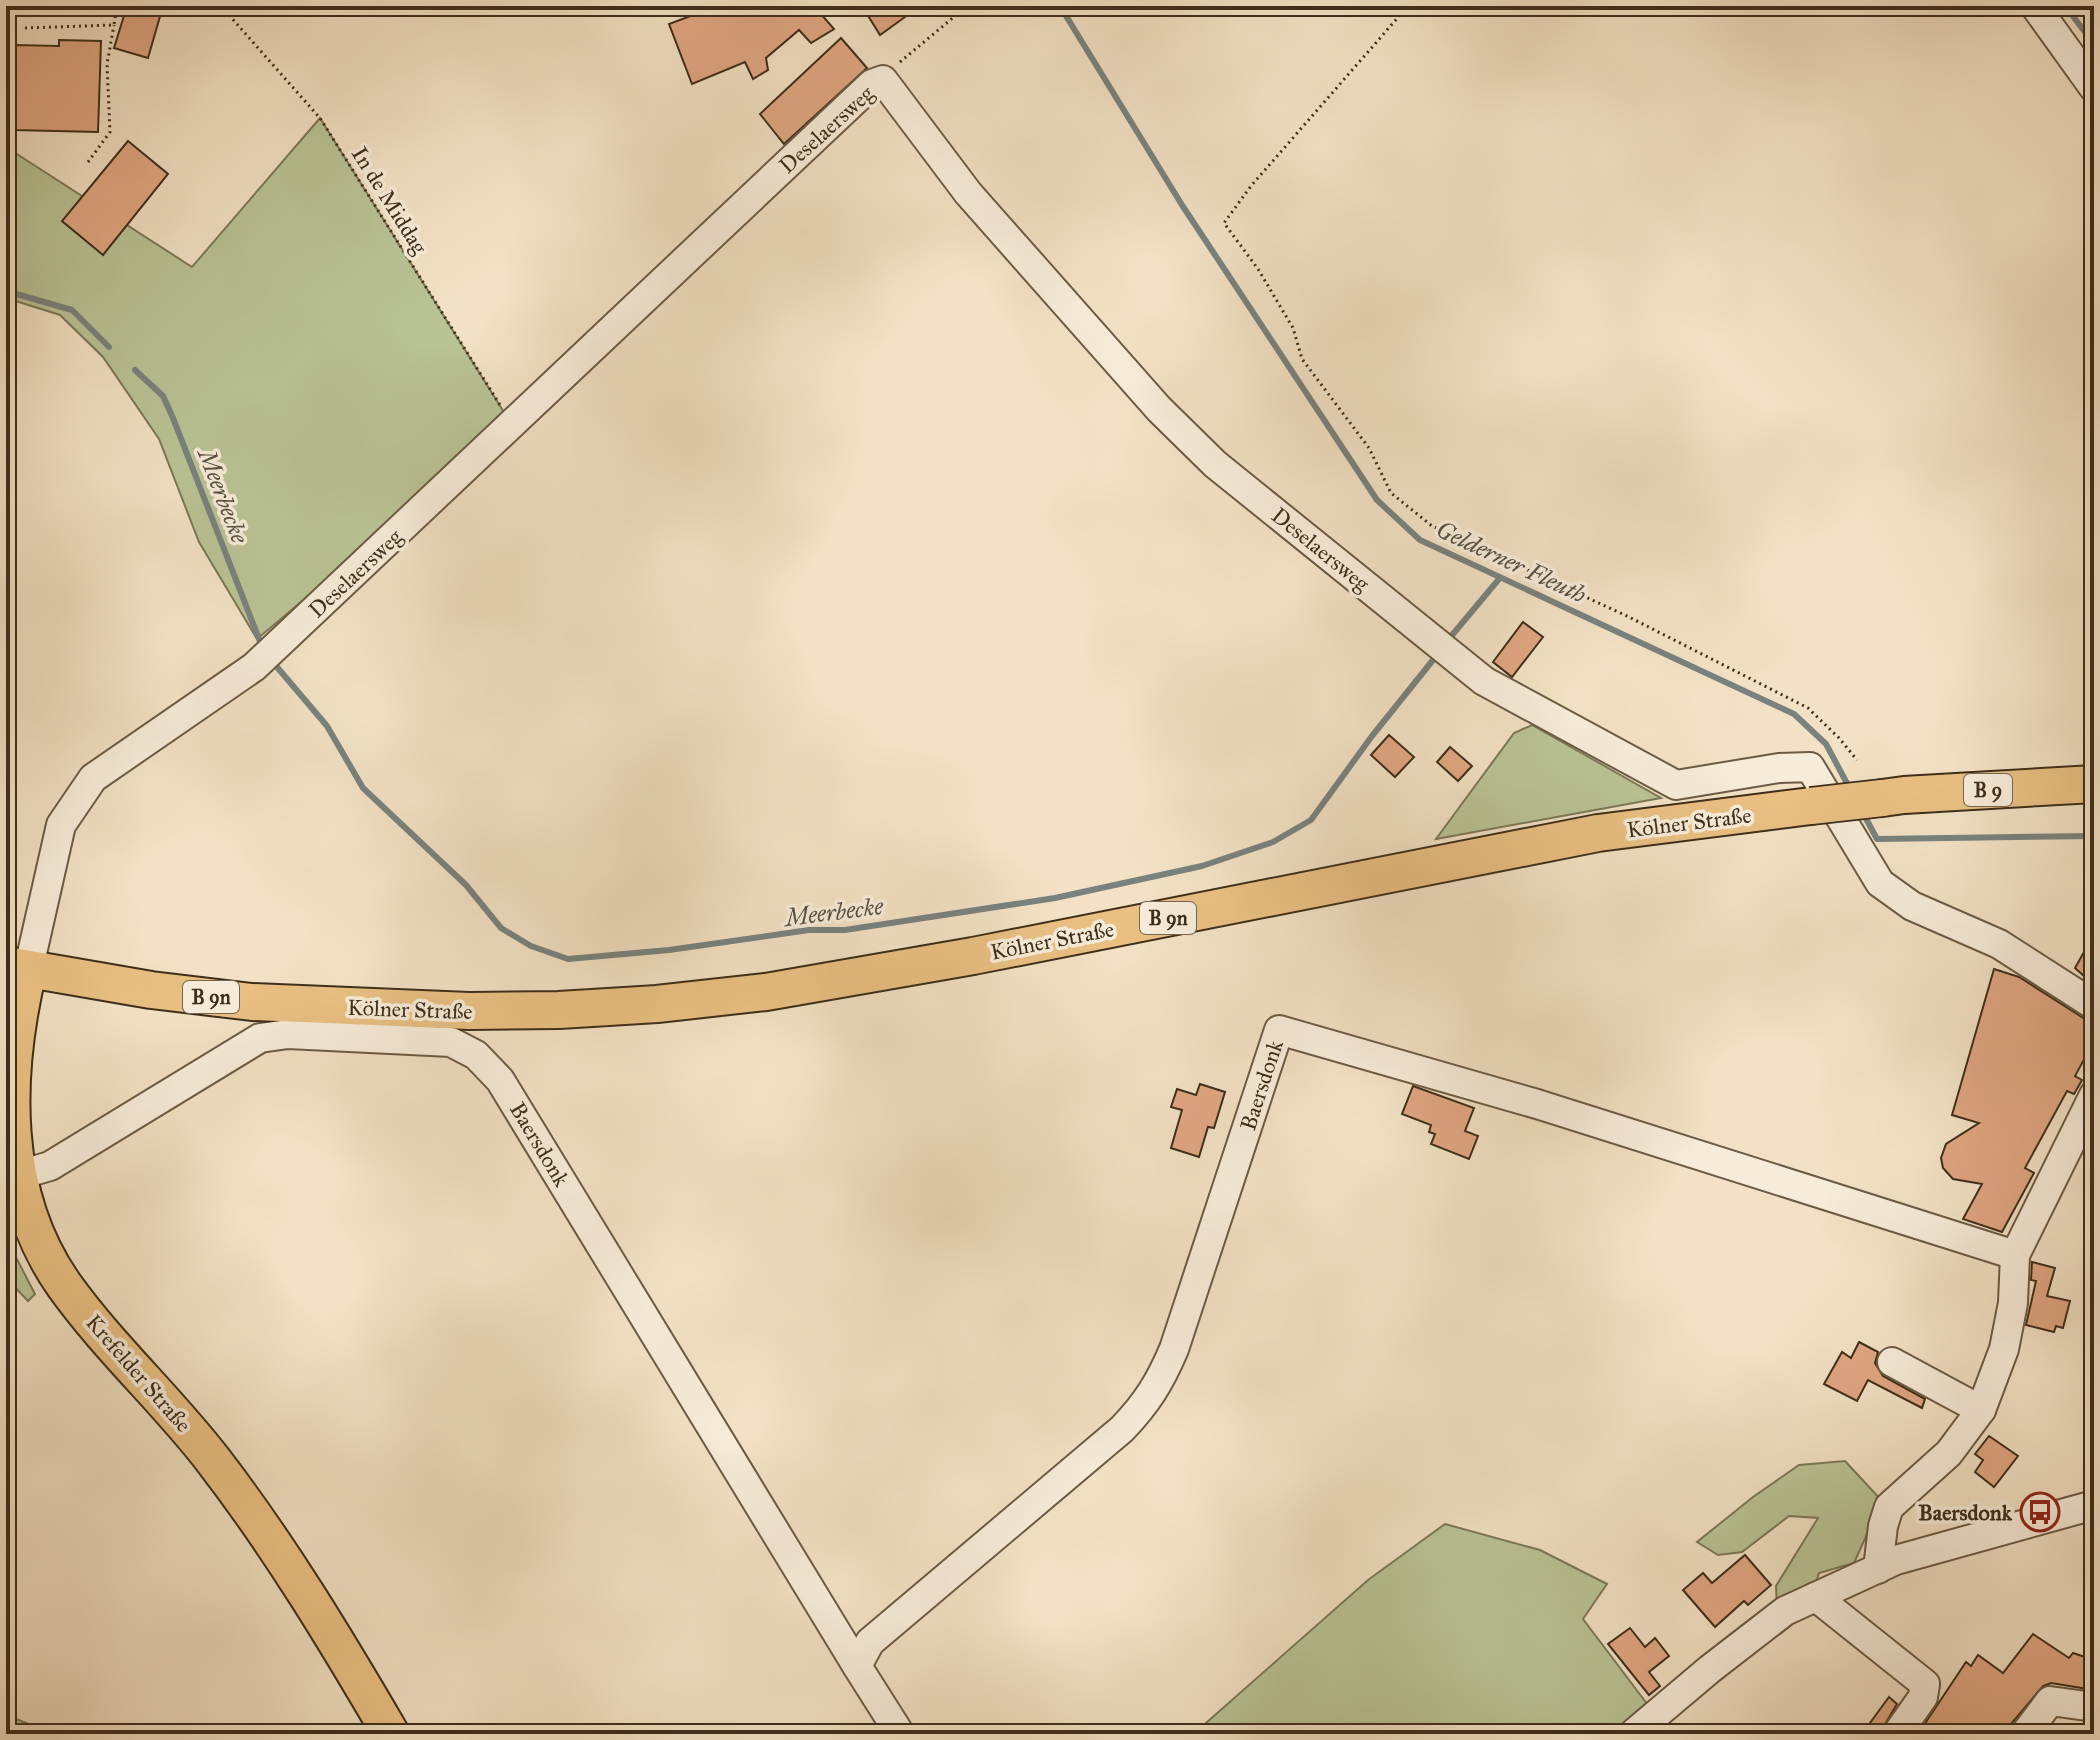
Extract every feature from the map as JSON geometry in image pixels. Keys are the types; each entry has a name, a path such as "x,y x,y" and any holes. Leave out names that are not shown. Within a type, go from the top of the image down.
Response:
{"main road":[{"name":"Kölner Straße","path":"17,968 151,990 252,1002 523,1011 657,1004 766,992 973,956 1598,833 1904,795 2094,784"},
{"name":"Krefelder Straße","path":"17,968 10,1041 12,1138 16,1176 35,1236 65,1286 205,1449 248,1505 321,1617 391,1734"}],"street":[{"path":"2035,6 2094,88"},
{"name":"Deselaersweg","path":"17,968 61,825 93,778 254,667 872,84 883,80 968,193 1159,409 1215,464 1484,681 1676,785 1779,768 1810,767 1880,883 1912,906 1999,944 2094,1005"},
{"name":"Baersdonk","path":"857,1666 870,1642 1122,1429 1144,1406 1160,1381 1174,1349 1279,1030 1537,1104 2015,1255"},
{"name":"Baersdonk","path":"16,1176 50,1166 260,1038 288,1034 451,1042 476,1055 500,1080 900,1734"},
{"path":"1878,1569 1883,1526 1889,1507 1949,1453 1981,1410 2004,1349 2013,1303 2015,1255 2094,1095"},
{"path":"1892,1362 1981,1410"},
{"path":"1633,1734 1785,1611 1911,1556 2094,1505"},
{"path":"1816,1597 1925,1684 1923,1697 1897,1734"},
{"path":"2025,1734 2050,1701 2094,1707"}],"path":[{"path":"88,162 110,132 107,64 117,6"},
{"name":"In de Middag","path":"221,6 320,118 512,425"},
{"path":"883,80 967,6"},
{"path":"1408,6 1251,186 1224,223 1258,269 1293,328 1302,359 1369,448 1391,493 1432,526 1629,617 1808,708 1857,760"},
{"path":"25,28 114,25"}],"green space":[{"path":"320,118 512,425 257,639 199,542 159,439 103,357 60,315 6,298 6,147 192,267"},
{"path":"1532,725 1661,798 1436,839 1514,733"},
{"path":"6,1238 35,1294 28,1301 6,1278"},
{"path":"1845,1461 1882,1501 1854,1563 1819,1573 1813,1592 1777,1609 1776,1586 1818,1518 1789,1516 1742,1552 1718,1555 1697,1542 1799,1465"},
{"path":"1445,1524 1540,1550 1607,1584 1583,1619 1657,1717 1636,1734 1198,1734 1206,1723 1368,1580"},
{"path":"6,1715 54,1734 6,1734"}],"building":[{"path":"127,6 163,6 148,58 114,48"},
{"path":"717,6 814,6 834,29 811,43 799,30 766,58 768,70 753,79 745,62 692,84 669,24"},
{"path":"881,6 900,6 905,17 880,35 867,14"},
{"path":"841,38 867,68 784,144 760,114"},
{"path":"59,40 101,41 98,132 13,130 15,45 59,46"},
{"path":"128,141 168,174 103,255 62,221"},
{"path":"1523,622 1543,637 1512,677 1493,662"},
{"path":"1389,735 1414,757 1395,777 1371,755"},
{"path":"1450,747 1472,766 1458,781 1437,762"},
{"path":"2094,934 2094,985 2075,968"},
{"path":"1994,969 2019,977 2094,1022 2094,1041 2075,1076 2082,1080 2074,1094 2067,1091 2025,1168 2034,1173 2002,1232 1963,1219 1982,1184 1953,1179 1943,1168 1941,1158 1946,1144 1979,1123 1952,1115"},
{"path":"1200,1084 1225,1092 1214,1128 1208,1127 1199,1157 1171,1148 1182,1110 1171,1107 1177,1089 1196,1095"},
{"path":"1413,1086 1474,1108 1465,1131 1478,1136 1469,1159 1431,1144 1435,1134 1429,1132 1431,1125 1402,1114"},
{"path":"2032,1262 2055,1268 2047,1296 2070,1301 2063,1328 2056,1326 2054,1332 2026,1325 2036,1281 2031,1280"},
{"path":"1859,1342 1878,1352 1875,1363 1883,1376 1925,1399 1922,1408 1868,1380 1857,1401 1824,1384 1842,1352 1851,1358"},
{"path":"1989,1436 2018,1456 1994,1487 1975,1472 1983,1460 1975,1454"},
{"path":"1745,1555 1771,1585 1748,1605 1744,1601 1715,1627 1683,1590 1703,1573 1712,1583"},
{"path":"1630,1628 1645,1647 1655,1638 1669,1656 1649,1672 1660,1686 1649,1695 1608,1644"},
{"path":"2033,1634 2069,1658 2073,1653 2094,1660 2094,1690 2051,1683 2043,1686 2011,1724 2008,1734 1918,1734 1966,1662 1971,1666 1978,1655 2003,1673"},
{"path":"1889,1697 1897,1704 1881,1731 1870,1723"}],"waterway":[{"name":"Gelderner Fleuth","path":"1060,6 1182,205 1377,500 1420,540 1794,714 1826,744 1850,789"},
{"path":"2069,11 2094,44"},
{"name":"Meerbecke","path":"6,291 72,310 109,347"},
{"name":"Meerbecke","path":"135,370 163,396 261,644"},
{"name":"Meerbecke","path":"1448,640 1499,579"},
{"name":"Meerbecke","path":"271,660 327,726 363,788 466,885 501,928 531,946 568,959 669,950 809,930 845,930 1055,898 1202,866 1273,842 1311,820 1372,736 1437,655"},
{"name":"Gelderner Fleuth","path":"1863,813 1877,839 2094,836"}],"place":[{"name":"Baersdonk","path":"2040,1512"}]}
